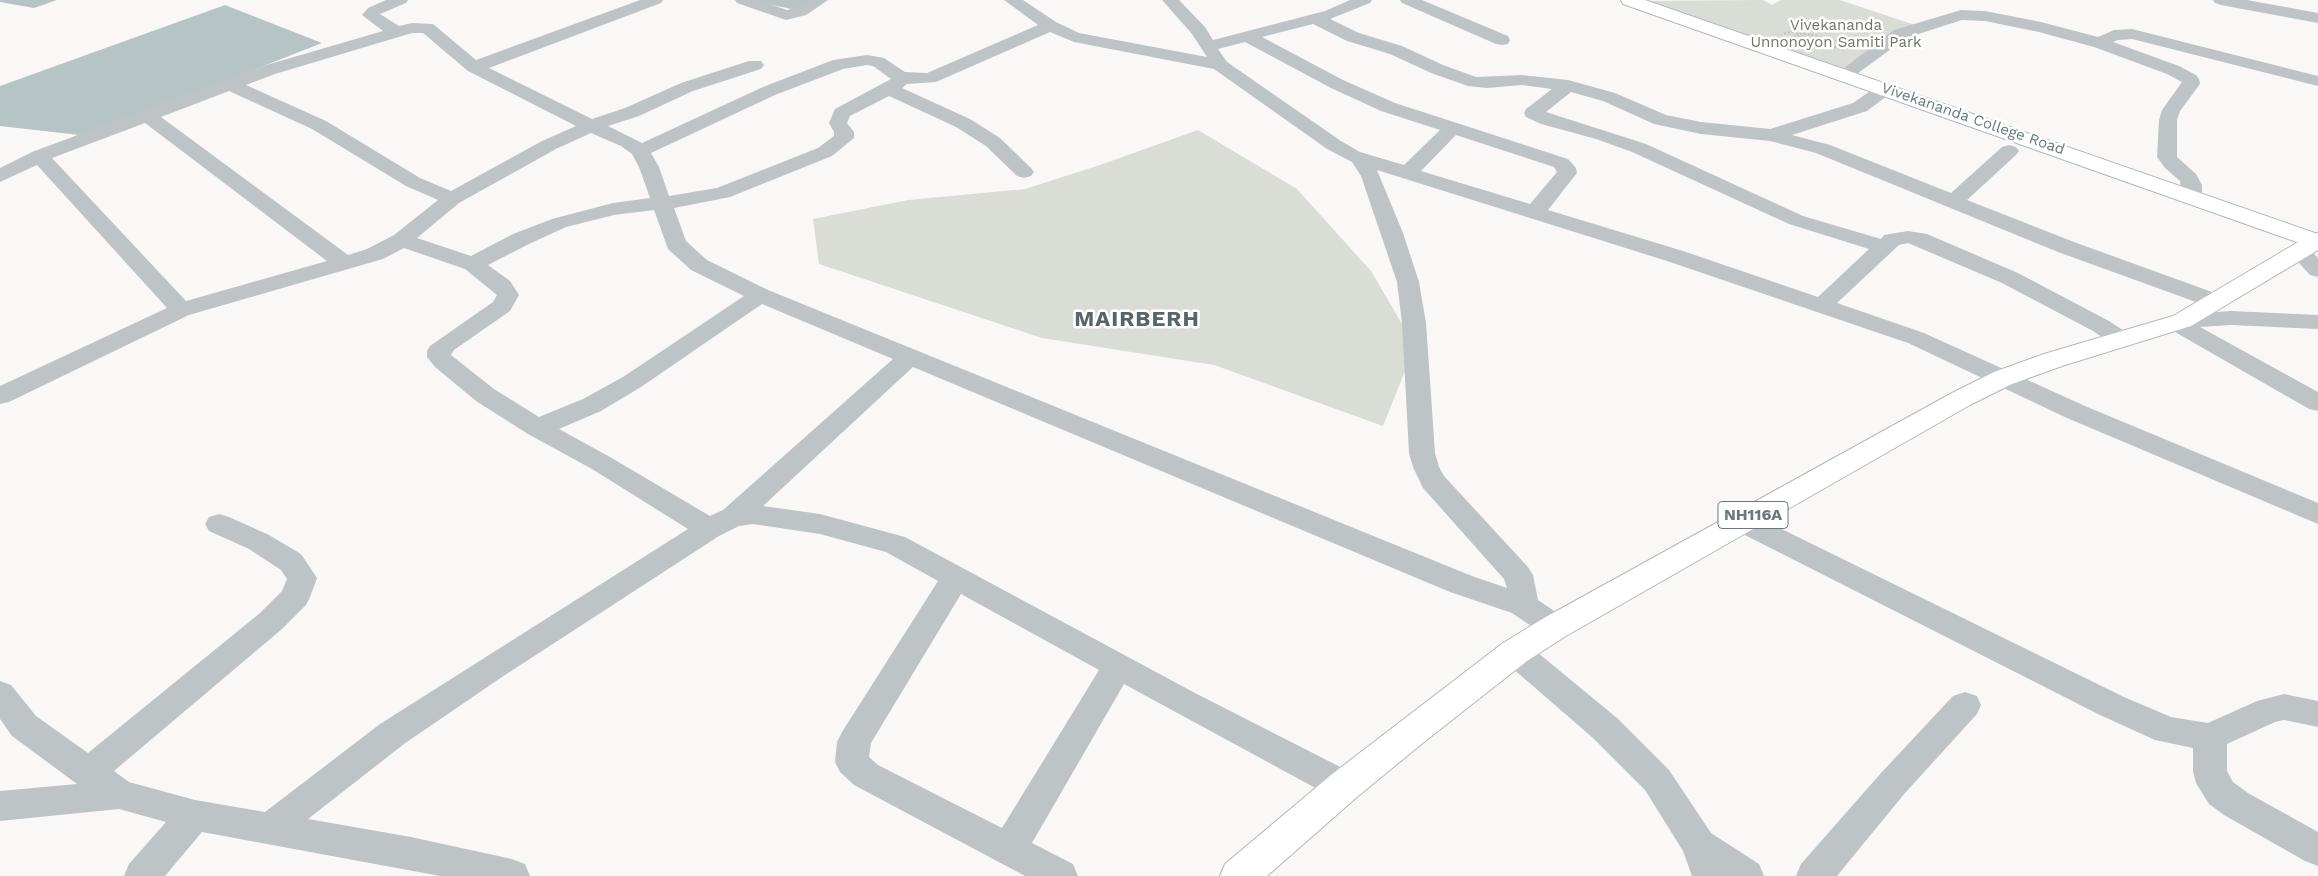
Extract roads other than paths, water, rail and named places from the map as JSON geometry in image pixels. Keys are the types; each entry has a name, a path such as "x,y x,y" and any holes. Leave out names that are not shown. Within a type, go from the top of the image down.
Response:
{"main road":[{"name":"Vivekananda College Road","path":"1629,0 2192,196 2313,251"},
{"name":"NH116A","path":"1238,876 1344,786 1515,652 1555,627 1900,432 2004,378 2053,360 2179,322 2215,301 2313,251"}],"street":[{"path":"396,32 370,15 374,11 400,0"},
{"path":"474,67 655,0"},
{"path":"742,0 786,15 800,12 820,0"},
{"path":"1012,0 1050,26 1074,37 1220,65 1342,151 1359,158 1675,256 1820,307 1916,338 2076,412 2318,514"},
{"path":"1170,0 1209,46 1220,65"},
{"path":"1209,46 1315,18 1364,0"},
{"path":"1408,0 1502,40"},
{"path":"1961,15 1971,0"},
{"path":"2221,0 2318,18"},
{"path":"1844,75 1900,34 1961,15 1986,16 2100,43 2138,59 2173,70 2190,79 2191,84 2171,110 2168,120 2167,157 2172,164 2189,178 2192,185 2192,196"},
{"path":"1315,18 1353,38 1403,52 1437,69 1474,82 1487,83 1522,80 1568,85 1587,89 1638,111 1676,124 1771,135 1832,152 2066,247 2215,301"},
{"path":"473,264 521,239 559,223 613,209 723,193 825,152 844,138 844,132 838,123 842,113 866,99 897,83 930,78 1050,26"},
{"path":"0,176 39,156 302,59 412,28 427,28 474,67 591,126 628,142 640,151 649,167 676,244 699,265 760,295 910,357 1461,584 1523,605 1555,627"},
{"path":"2100,43 2114,35 2132,34 2318,81"},
{"path":"1247,36 1363,97 1452,129 1561,163 1566,168 1567,173 1534,213"},
{"path":"640,151 801,78 856,60 878,62 897,83 993,142 1024,172"},
{"path":"0,396 181,310 375,254 402,240 452,199 495,173 591,126 632,112 687,87 755,65"},
{"path":"231,85 319,125 413,182 452,199"},
{"path":"1568,85 1534,113 1548,120 1595,132 1639,148 1796,220 1884,247"},
{"path":"1771,135 1844,114 1885,89"},
{"path":"146,115 343,262"},
{"path":"1406,174 1452,129"},
{"path":"1953,202 2010,152"},
{"path":"39,156 181,310"},
{"path":"1359,158 1371,176 1408,282 1414,324 1422,453 1426,467 1433,481 1518,575 1523,605"},
{"path":"1820,307 1884,247 1898,237 1918,239 2010,278 2101,326 2122,340"},
{"path":"402,240 473,264 502,286 508,294 502,306 445,345 439,351 439,357 485,395 537,428 601,463 721,523 753,514 777,516 872,536 895,544 1118,666 1344,786"},
{"path":"537,428 592,405 632,382 760,295"},
{"path":"2179,322 2231,318 2318,322"},
{"path":"2179,322 2318,404"},
{"path":"270,828 392,734 491,668 721,523 910,357"},
{"path":"1742,522 2145,722 2175,732 2210,737 2269,710 2284,707 2318,714"},
{"path":"88,773 271,621 295,597 302,578 291,562 259,542 219,524"},
{"path":"955,578 864,723 854,742 852,762 866,775 1060,876"},
{"path":"1515,652 1605,728 1657,780 1704,860 1746,876"},
{"path":"1009,849 1118,666"},
{"path":"0,694 24,726 119,794 195,815 411,853 512,876"},
{"path":"1814,876 1894,783 1966,705"},
{"path":"2210,737 2210,771 2213,783 2221,793 2236,804 2318,850"},
{"path":"0,806 119,794"},
{"path":"142,876 195,815"}],"district":[{"name":"MAIRBERH","path":"1137,320"}],"park label":[{"name":"Vivekananda Unnonoyon Samiti Park","path":"1836,34"}]}
